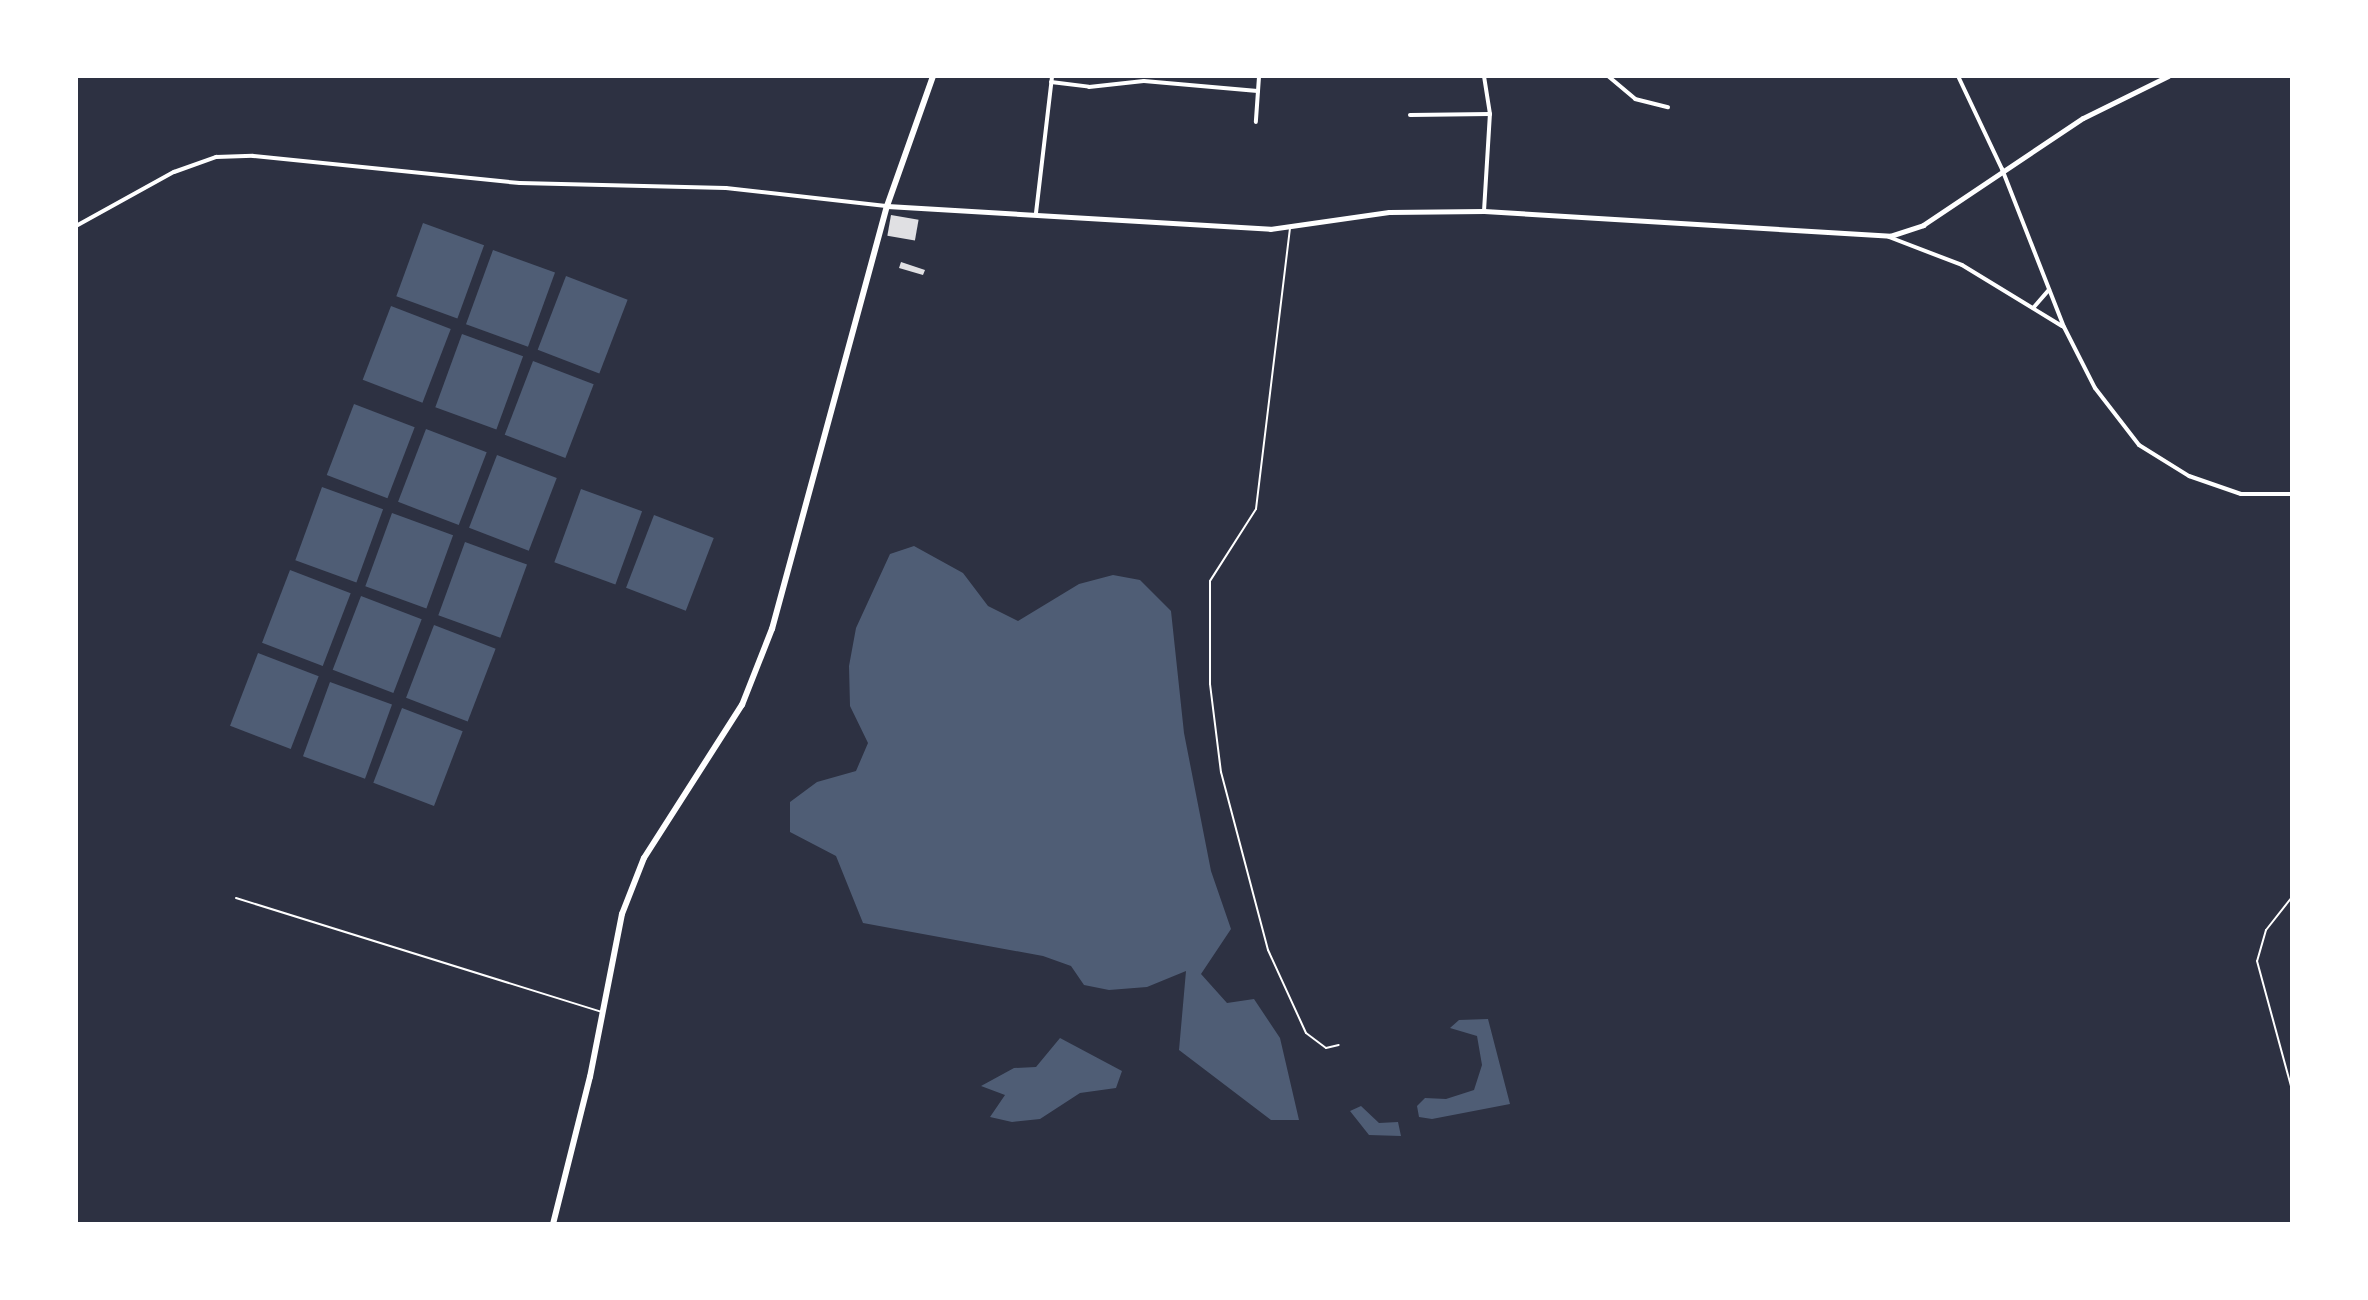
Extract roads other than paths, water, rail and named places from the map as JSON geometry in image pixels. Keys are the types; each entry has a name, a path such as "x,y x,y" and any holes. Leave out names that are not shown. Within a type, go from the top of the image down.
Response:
{"main road":[{"path":"553,1224 602,1013 613,943 644,858 742,705 772,629 887,206 933,76"}],"street":[{"path":"1256,122 1259,76"},
{"path":"1484,76 1490,114 1484,211"},
{"path":"1608,76 1635,99 1668,107"},
{"path":"1958,76 2002,169 2064,327 2095,388 2139,445 2189,476 2241,494 2292,494"},
{"path":"1886,236 1923,225 2002,169 2119,98 2168,76"},
{"path":"1036,213 1052,79 1089,87 1144,81 1258,91"},
{"path":"1410,115 1490,114"},
{"path":"76,226 174,172 216,157 241,156 288,156 520,183 785,192 887,206 1290,228 1389,212 1484,211 1886,236 1962,265 2064,327"},
{"path":"2034,307 2049,290"}],"lane":[{"path":"1290,228 1256,509 1210,581 1210,684 1224,787 1268,950 1306,1033 1326,1048 1339,1045"},
{"path":"2292,897 2266,930 2257,961 2292,1090"},
{"path":"236,898 602,1013"}],"water":[{"path":"423,223 484,245 457,319 396,296"},
{"path":"493,250 555,273 528,347 466,324"},
{"path":"566,276 628,300 599,373 538,350"},
{"path":"391,306 451,329 422,403 363,380"},
{"path":"462,334 523,356 496,430 435,407"},
{"path":"533,361 594,384 565,458 505,435"},
{"path":"354,404 415,427 387,498 327,475"},
{"path":"426,429 487,452 459,525 398,502"},
{"path":"497,455 557,478 529,551 469,528"},
{"path":"322,487 383,509 356,583 295,560"},
{"path":"581,489 642,511 615,585 554,562"},
{"path":"392,513 453,535 426,609 365,586"},
{"path":"654,515 714,538 686,611 626,588"},
{"path":"465,542 527,565 500,638 438,615"},
{"path":"914,546 963,573 988,606 1018,621 1079,584 1113,575 1140,580 1171,611 1184,733 1211,871 1231,929 1201,974 1227,1003 1254,999 1280,1038 1299,1120 1271,1120 1179,1050 1186,971 1147,987 1109,990 1084,985 1071,966 1043,956 863,923 836,856 790,832 790,802 817,782 856,771 868,743 850,706 849,666 856,628 890,554"},
{"path":"290,570 351,593 323,666 262,643"},
{"path":"361,596 422,619 393,693 333,670"},
{"path":"434,625 496,649 468,721 406,698"},
{"path":"258,653 319,676 291,749 230,726"},
{"path":"330,682 392,705 365,779 303,756"},
{"path":"402,708 463,731 434,806 373,783"},
{"path":"1488,1019 1510,1104 1432,1119 1419,1117 1417,1106 1425,1098 1446,1099 1474,1090 1482,1065 1477,1036 1450,1028 1459,1020"},
{"path":"1060,1038 1122,1071 1116,1088 1080,1093 1040,1119 1012,1122 990,1117 1005,1095 981,1086 1014,1068 1036,1067"},
{"path":"1361,1106 1379,1123 1398,1122 1401,1136 1369,1135 1350,1111"}]}
